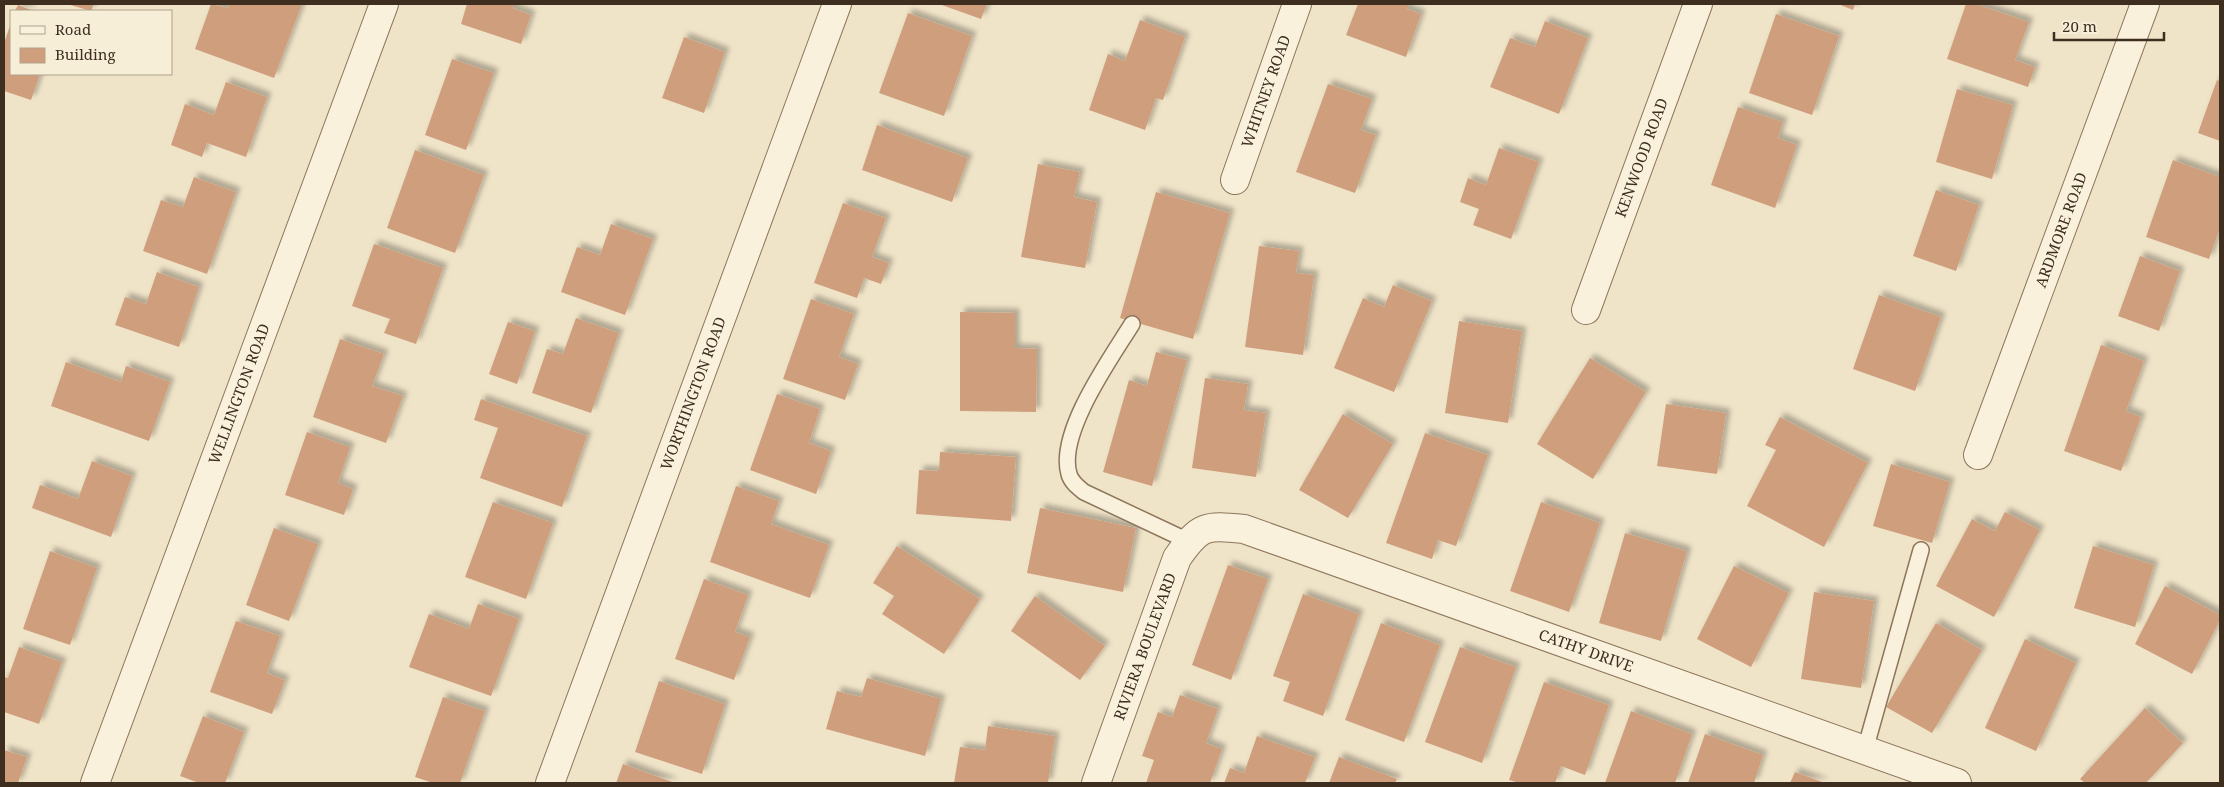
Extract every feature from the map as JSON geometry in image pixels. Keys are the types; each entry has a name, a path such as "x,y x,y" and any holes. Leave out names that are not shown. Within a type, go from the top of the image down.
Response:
{"street":[{"name":"WELLINGTON ROAD","path":"95,783 384,4"},
{"name":"WORTHINGTON ROAD","path":"550,783 838,4"},
{"name":"WHITNEY ROAD","path":"1235,180 1297,4"},
{"name":"KENWOOD ROAD","path":"1586,310 1698,4"},
{"name":"ARDMORE ROAD","path":"1978,455 2145,4"},
{"name":"RIVIERA BOULEVARD","path":"1096,783 1176,558 1191,537 1214,526"},
{"name":"CATHY DRIVE","path":"1214,526 1244,529 1957,783"}],"lane":[{"path":"1132,324 1080,413 1068,450 1069,476 1084,492 1188,541"},
{"path":"1865,750 1921,550"}],"building":[{"path":"67,4 94,4 91,10"},
{"path":"211,4 228,8 229,4 302,4 274,78 195,49"},
{"path":"467,4 514,4 513,8 531,15 521,44 461,24"},
{"path":"939,4 987,4 981,19"},
{"path":"1358,4 1409,4 1407,9 1421,14 1406,57 1346,35"},
{"path":"1838,4 1855,4 1853,10"},
{"path":"1966,4 1976,4 2029,22 2015,60 2035,67 2028,87 1947,59"},
{"path":"18,5 31,10 16,10"},
{"path":"908,13 972,36 944,116 879,93"},
{"path":"1776,14 1839,36 1812,115 1749,93"},
{"path":"1140,20 1185,37 1163,100 1156,98 1145,130 1089,110 1108,54 1125,61"},
{"path":"1545,21 1588,38 1559,114 1490,87 1510,38 1535,47"},
{"path":"10,26 10,75 40,75 31,100 4,91 4,43"},
{"path":"684,37 725,52 704,113 662,98"},
{"path":"452,59 494,73 466,150 425,135"},
{"path":"2217,80 2220,81 2220,141 2198,133"},
{"path":"226,82 267,97 246,157 207,143 202,157 171,145 185,104 214,115"},
{"path":"1328,84 1372,99 1361,130 1376,135 1355,193 1296,172"},
{"path":"1957,89 2013,105 1992,179 1936,162"},
{"path":"1738,107 1783,122 1778,138 1797,145 1775,208 1711,185"},
{"path":"877,125 968,158 952,202 862,170"},
{"path":"1499,148 1539,162 1511,239 1473,225 1479,209 1460,202 1468,178 1486,185"},
{"path":"415,150 484,175 455,253 387,228"},
{"path":"2173,160 2220,177 2220,228 2209,259 2146,237"},
{"path":"1038,164 1080,172 1074,197 1097,202 1085,268 1021,257"},
{"path":"194,177 236,192 207,274 143,251 161,200 183,207"},
{"path":"1936,190 1979,205 1956,271 1913,256"},
{"path":"1156,192 1230,213 1193,339 1120,318"},
{"path":"843,203 886,218 872,257 889,263 881,284 864,278 857,298 814,283"},
{"path":"611,224 653,239 625,315 561,292 577,247 600,255"},
{"path":"374,244 443,268 416,344 384,333 390,319 352,306"},
{"path":"1259,246 1299,251 1296,273 1314,275 1303,355 1245,347"},
{"path":"2140,256 2180,271 2159,331 2118,316"},
{"path":"157,272 199,287 179,347 115,325 125,297 146,304"},
{"path":"1393,285 1432,301 1394,392 1334,368 1363,298 1384,307"},
{"path":"1879,295 1941,317 1915,391 1853,369"},
{"path":"811,299 854,314 839,357 858,364 845,400 783,379"},
{"path":"960,312 1015,313 1015,348 1037,349 1036,412 960,411"},
{"path":"576,318 619,333 591,413 532,393 547,349 563,354"},
{"path":"1459,321 1522,331 1508,423 1445,413"},
{"path":"508,322 535,331 517,384 489,374"},
{"path":"340,339 384,354 372,386 403,396 386,443 313,417"},
{"path":"2101,345 2144,361 2126,411 2141,417 2121,471 2064,451"},
{"path":"1156,352 1187,360 1152,486 1103,472 1129,380 1147,386"},
{"path":"1590,358 1646,392 1593,479 1537,444"},
{"path":"66,362 121,382 126,366 170,382 149,441 51,406"},
{"path":"1205,378 1248,384 1244,410 1266,413 1256,477 1192,468"},
{"path":"777,394 820,409 809,443 831,451 816,494 750,470"},
{"path":"481,399 587,436 562,507 480,478 498,428 474,420"},
{"path":"1666,404 1726,413 1717,474 1657,466"},
{"path":"1343,414 1393,444 1348,518 1299,490"},
{"path":"1780,417 1868,463 1824,547 1747,506 1776,450 1765,445"},
{"path":"307,432 350,447 338,483 353,489 344,515 285,495"},
{"path":"1425,433 1488,455 1456,546 1438,540 1432,559 1386,543"},
{"path":"940,452 1016,457 1011,521 916,514 919,470 939,471"},
{"path":"92,461 132,476 111,537 32,508 40,485 78,499"},
{"path":"1891,464 1950,482 1932,543 1873,526"},
{"path":"736,486 779,501 771,524 829,545 810,598 710,562"},
{"path":"493,502 553,523 526,599 465,577"},
{"path":"1541,502 1600,523 1569,612 1510,591"},
{"path":"1040,508 1136,528 1123,592 1027,573"},
{"path":"2005,512 2040,530 1994,617 1936,586 1972,519 1995,531"},
{"path":"274,528 318,544 289,621 246,605"},
{"path":"1625,533 1687,551 1661,641 1599,623"},
{"path":"897,546 980,599 944,654 882,614 894,596 873,583"},
{"path":"2093,546 2154,565 2135,627 2074,608"},
{"path":"50,551 97,568 70,645 23,629"},
{"path":"1228,565 1268,579 1231,680 1192,665"},
{"path":"1734,566 1789,593 1751,667 1697,639"},
{"path":"704,579 748,595 735,632 750,637 734,680 675,659"},
{"path":"2165,586 2220,615 2220,620 2192,674 2135,644"},
{"path":"1814,592 1874,601 1861,688 1801,679"},
{"path":"1303,594 1359,614 1323,716 1283,701 1290,682 1273,676"},
{"path":"1035,596 1105,646 1080,680 1011,631"},
{"path":"478,604 519,619 491,696 409,667 429,614 469,629"},
{"path":"236,621 280,636 267,673 285,680 272,714 210,692"},
{"path":"1381,623 1440,645 1404,742 1345,720"},
{"path":"1936,623 1982,650 1932,733 1886,707"},
{"path":"2025,639 2076,663 2036,751 1985,728"},
{"path":"19,647 62,662 39,724 4,712 4,677 8,678"},
{"path":"1460,647 1516,667 1482,763 1425,742"},
{"path":"867,678 941,699 925,756 826,729 837,691 861,697"},
{"path":"659,681 725,704 702,774 635,752"},
{"path":"1544,682 1609,705 1585,775 1561,766 1555,783 1519,783 1509,780"},
{"path":"1180,695 1218,709 1206,743 1222,749 1210,783 1146,783 1154,760 1142,756 1158,712 1172,717"},
{"path":"443,697 485,711 460,783 433,783 415,777"},
{"path":"2145,708 2183,743 2146,783 2085,783 2080,779"},
{"path":"1631,711 1692,734 1675,783 1605,783"},
{"path":"203,716 244,732 225,783 199,783 180,776"},
{"path":"988,726 1055,736 1048,783 954,783 960,747 985,750"},
{"path":"1705,734 1763,755 1754,783 1688,783"},
{"path":"1257,736 1315,757 1305,783 1224,783 1230,768 1244,773"},
{"path":"4,750 27,757 18,783 4,783"},
{"path":"1339,757 1397,779 1395,783 1329,783"},
{"path":"623,764 675,783 616,783"},
{"path":"1795,772 1825,783 1790,783"}]}
